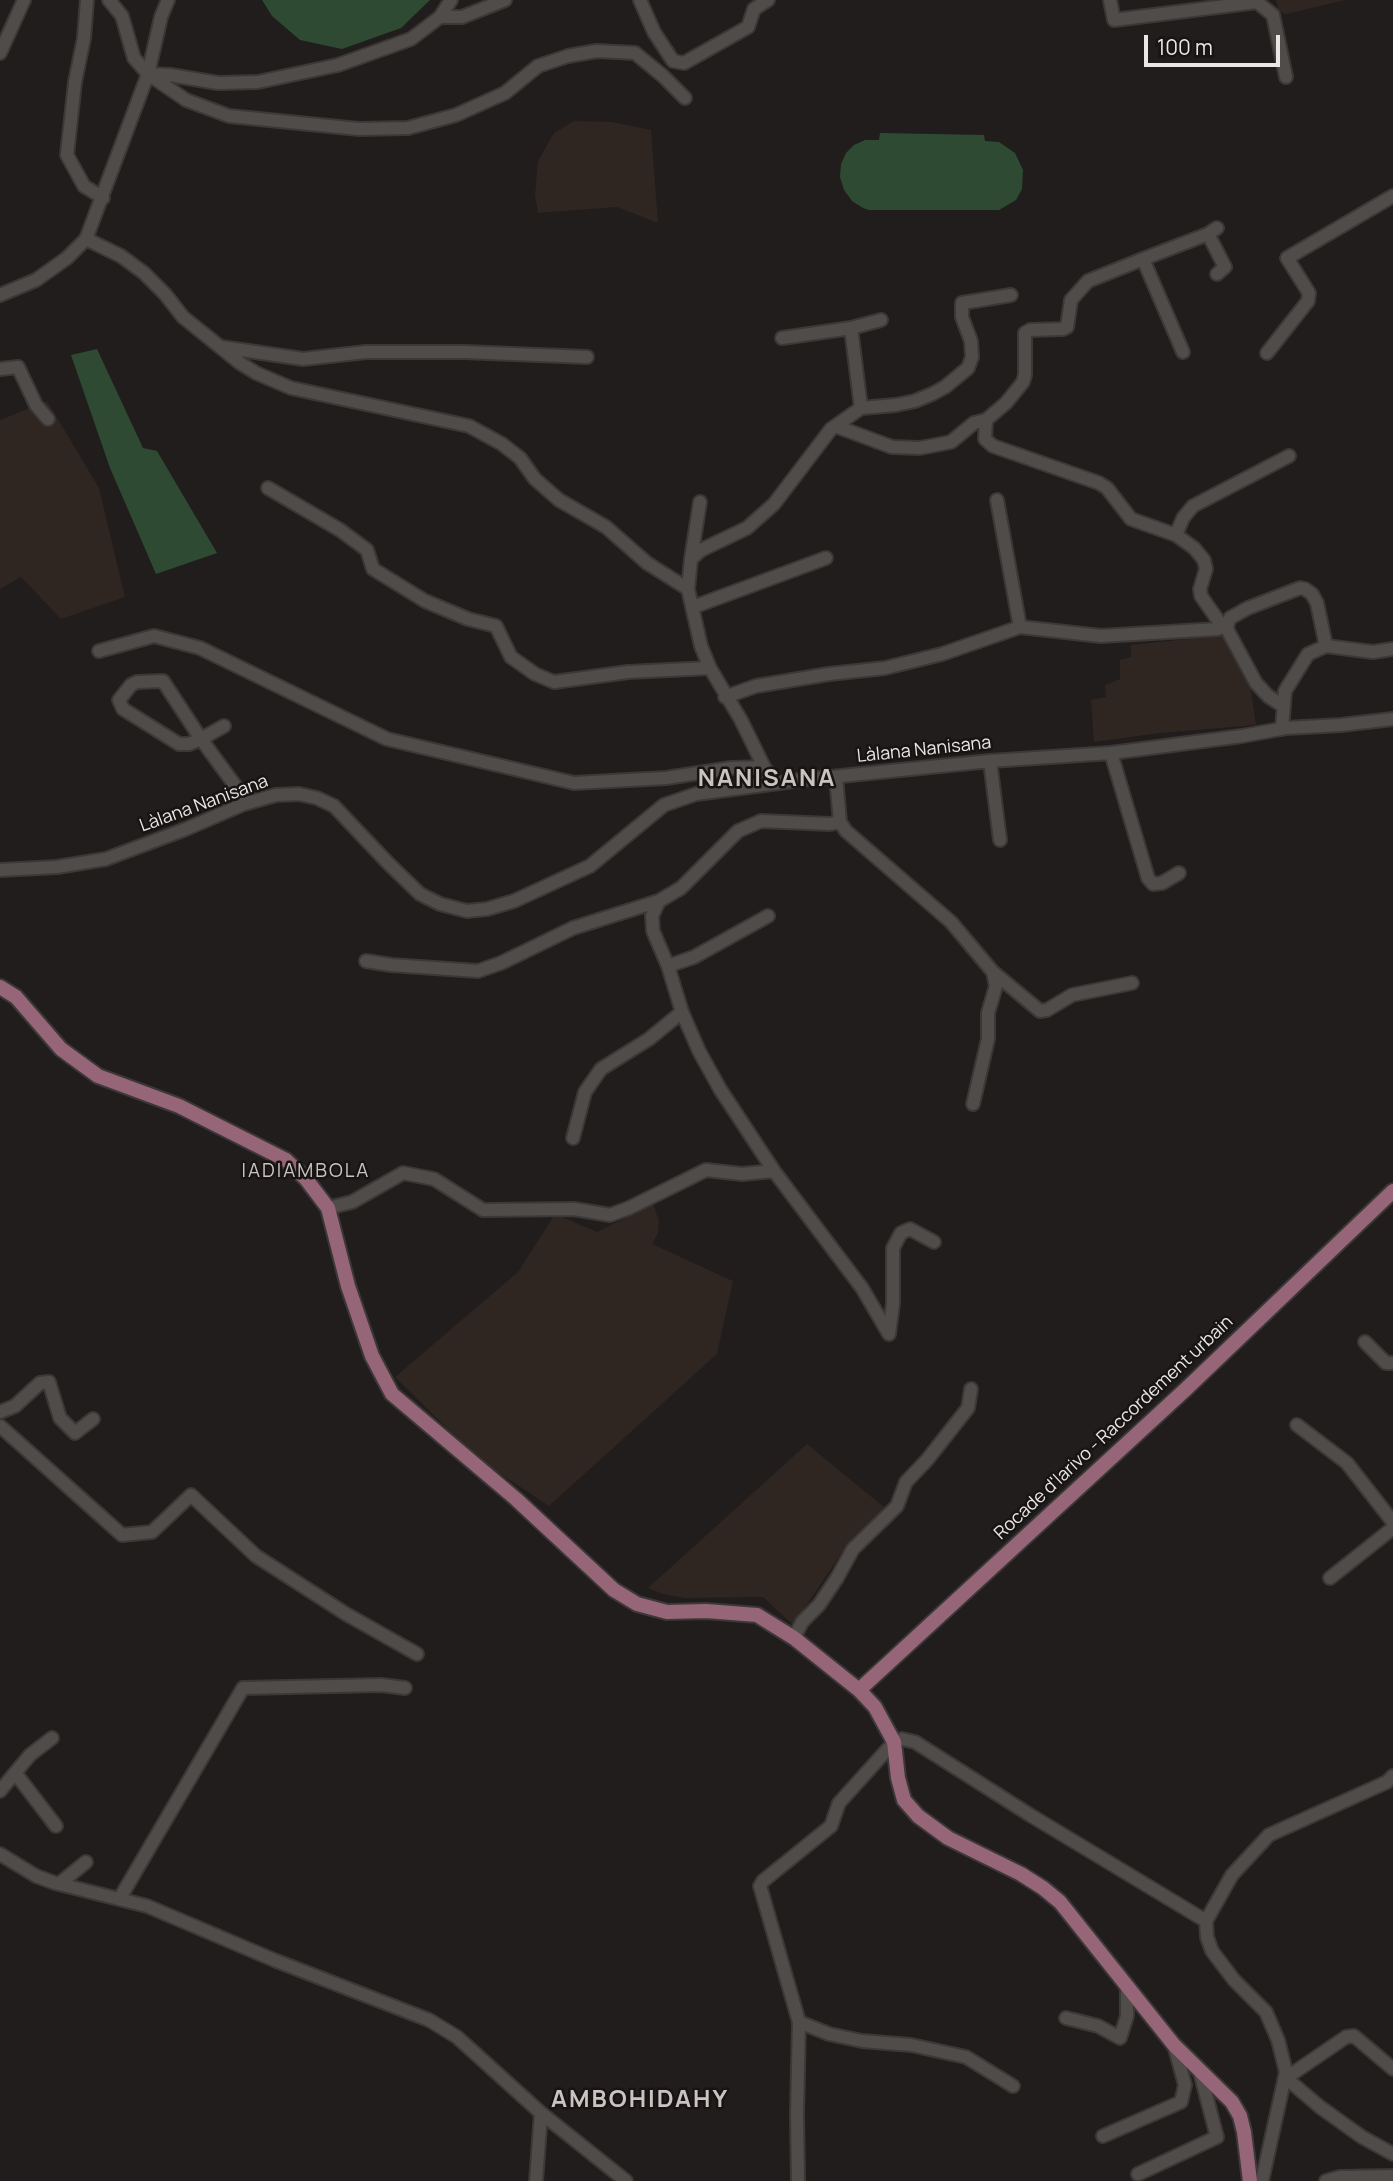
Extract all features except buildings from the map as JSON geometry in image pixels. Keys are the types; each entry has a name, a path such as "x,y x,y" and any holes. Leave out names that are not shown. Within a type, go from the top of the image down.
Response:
{"main road":[{"path":"0,986 16,997 61,1049 98,1076 179,1107 286,1160 306,1179 328,1208 348,1286 368,1344 392,1394 516,1499 614,1590 637,1604 667,1612 706,1611 757,1615 794,1638 859,1690 875,1707 894,1742 898,1778 904,1800 918,1816 948,1838 1021,1874 1043,1888 1074,1919 1174,2045 1232,2102 1240,2116 1250,2181"},
{"name":"Rocade d'Iarivo - Raccordement urbain","path":"859,1690 1186,1389 1393,1191"}],"street":[{"path":"1,49 24,0"},
{"path":"87,0 67,155 84,186 103,198"},
{"path":"109,0 122,16 134,58 148,74 186,100 229,116 359,130 408,128 456,115 505,93 537,66 568,56 597,51 635,53 685,97"},
{"path":"0,295 36,280 67,258 86,239 148,74 161,17 169,0"},
{"path":"148,74 218,83 258,82 338,65 411,39 440,17 451,0"},
{"path":"440,17 462,17 505,0"},
{"path":"640,0 654,32 673,61 684,63 748,27 754,9 768,0"},
{"path":"1110,0 1114,20 1257,2 1273,15 1286,77"},
{"path":"1267,353 1308,301 1309,293 1287,258 1393,196"},
{"path":"838,426 892,447 920,448 951,442 974,423 986,420 1006,403 1025,379 1024,333 1030,330 1067,327 1071,300 1088,281 1213,231 1225,267 1217,274"},
{"path":"86,239 121,257 144,273 165,293 183,317 217,346 256,373 290,388 469,426 502,444 520,458 535,480 559,500 606,527 647,563 688,589"},
{"path":"1143,259 1183,352"},
{"path":"691,559 701,550 747,528 774,504 831,429 862,408 915,401 945,387 968,368 972,357 971,341 962,317 962,303 1011,295"},
{"path":"782,338 851,328 881,320"},
{"path":"851,328 862,408"},
{"path":"217,346 303,359 366,352 464,352 587,357"},
{"path":"0,369 18,367 36,405 48,419"},
{"path":"725,698 756,686 885,668 930,657 1020,626 1101,636 1218,629 1222,625 1199,592 1206,569 1204,560 1194,548 1176,535 1131,519 1100,483 993,446 985,439 986,420"},
{"path":"1176,535 1183,518 1193,506 1289,456"},
{"path":"268,488 340,530 367,550 373,569 425,601 496,626 511,657 535,674 554,682 628,672 710,668"},
{"path":"997,500 1020,626"},
{"path":"700,502 688,589 701,646 725,698 741,720 764,768 776,783"},
{"path":"693,607 826,558"},
{"path":"1283,706 1256,684 1228,631 1230,618 1248,608 1300,588 1305,589 1317,603 1326,646"},
{"path":"99,651 154,636 200,648 387,739 574,783 666,778 730,768 764,768"},
{"path":"1282,729 1285,691 1308,654 1326,646 1373,652 1393,649"},
{"path":"224,726 201,739 189,744 180,744 122,709 119,701 131,685 137,682 163,681 201,739 248,803"},
{"name":"Làlana Nanisana","path":"0,870 57,867 106,859 186,830 248,803 276,795 299,794 334,806 420,894 440,904 467,911 486,909 514,901 590,866 664,805 696,794 990,761 1111,753 1282,729 1393,719"},
{"path":"1111,753 1148,878 1153,884 1162,883 1179,873"},
{"path":"990,761 1000,840"},
{"path":"836,777 840,822 855,840 951,922 993,972 1040,1011 1047,1010 1072,995 1132,983"},
{"path":"366,961 478,971 501,963 573,928 659,901 681,888 738,831 761,821 830,824 840,822"},
{"path":"659,901 652,916 653,931 699,1051 720,1089 774,1171 862,1288 889,1334 893,1303 894,1248 901,1233 910,1229 934,1242"},
{"path":"668,966 694,957 768,916"},
{"path":"973,1104 988,1039 988,1013 996,986 993,972"},
{"path":"573,1138 585,1092 601,1069 649,1039 682,1012"},
{"path":"328,1208 352,1202 403,1173 434,1179 484,1210 574,1209 610,1215 706,1170 742,1174 774,1171"},
{"path":"1365,1342 1386,1363 1393,1363"},
{"path":"0,1412 15,1406 40,1383 49,1382 60,1418 75,1433 93,1419"},
{"path":"794,1638 802,1622 819,1605 837,1578 853,1549 897,1506 906,1482 968,1408 971,1389"},
{"path":"1297,1425 1347,1463 1393,1525 1330,1578"},
{"path":"0,1426 122,1535 152,1532 191,1494 256,1556 345,1614 417,1654"},
{"path":"120,1898 243,1688 381,1685 405,1688"},
{"path":"0,1791 30,1755 52,1738"},
{"path":"798,2181 799,2022 760,1886 831,1826 839,1803 894,1742 902,1739 915,1742 1206,1921"},
{"path":"16,1774 56,1826"},
{"path":"1262,2181 1286,2072 1278,2040 1266,2012 1234,1980 1212,1951 1207,1937 1206,1921 1232,1875 1269,1835 1387,1782 1393,1776"},
{"path":"0,1854 36,1875 59,1884 147,1906 274,1960 429,2020 457,2038 541,2113 626,2181"},
{"path":"59,1884 86,1862"},
{"path":"1066,2018 1098,2026 1120,2038 1127,2016 1127,1987"},
{"path":"799,2022 830,2034 862,2041 911,2045 966,2057 1013,2086"},
{"path":"1286,2078 1346,2037 1354,2036 1393,2069"},
{"path":"1102,2136 1181,2102 1185,2085 1174,2045"},
{"path":"1138,2174 1217,2137 1199,2072"},
{"path":"1286,2078 1320,2107 1393,2154"},
{"path":"536,2181 541,2113"},
{"path":"1326,2181 1340,2178 1385,2178"}],"shaded area":[{"path":"1276,0 1345,0 1286,14 1279,11"},
{"path":"574,121 612,122 651,130 658,223 617,207 538,213 535,195 538,161 554,133"},
{"path":"47,401 99,488 125,597 61,619 21,577 0,589 0,420"},
{"path":"1225,635 1250,684 1256,725 1094,742 1091,700 1106,697 1105,685 1120,679 1120,660 1131,657 1131,645"},
{"path":"653,1204 659,1220 658,1233 652,1244 733,1281 717,1354 549,1506 478,1459 395,1377 518,1272 555,1214 597,1232"},
{"path":"807,1444 884,1507 841,1554 793,1625 763,1597 685,1598 648,1588"}],"green space":[{"path":"262,0 430,0 401,28 342,49 300,40 272,16"},
{"path":"880,133 984,135 985,141 999,142 1015,153 1023,170 1022,189 1016,200 999,210 863,208 852,201 844,190 840,177 841,164 854,145 865,140 879,140"},
{"path":"97,349 143,448 157,451 217,553 156,574 110,468 71,355"}],"district":[{"name":"NANISANA","path":"767,779"},
{"name":"IADIAMBOLA","path":"306,1172"},
{"name":"AMBOHIDAHY","path":"640,2100"}]}
